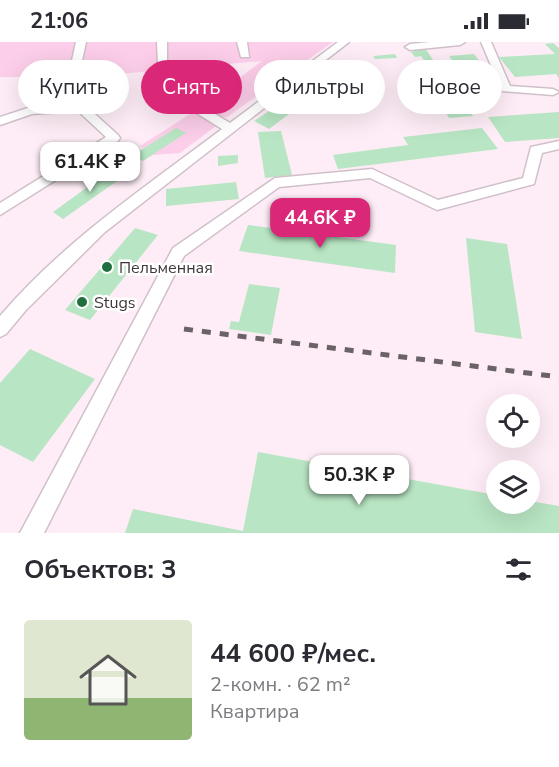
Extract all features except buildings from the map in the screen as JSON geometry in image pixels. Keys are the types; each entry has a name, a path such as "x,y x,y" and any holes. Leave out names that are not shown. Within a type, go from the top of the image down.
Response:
{"street":[{"path":"77,60 81,42"},
{"path":"162,42 163,60"},
{"path":"242,42 245,55"},
{"path":"0,329 20,305 100,228 344,42"},
{"path":"410,46 460,42"},
{"path":"486,42 506,90 554,92"},
{"path":"0,122 31,111 81,107 114,138 0,210"},
{"path":"207,114 230,128"},
{"path":"32,533 178,252 275,183 372,173 437,205 529,181 536,150 559,145"}],"shaded area":[{"path":"0,42 333,42 308,60 254,60 242,63 242,60 141,60 141,72 129,73 129,60 18,60 18,77 0,77"},
{"path":"254,67 254,98 242,106 242,76"},
{"path":"190,114 231,114 227,117 212,118 216,126 180,153 153,155 140,146"}],"railway":[{"path":"184,329 559,377"}],"place":[{"name":"Пельменная","path":"107,267"},
{"name":"Stugs","path":"82,302"}]}
